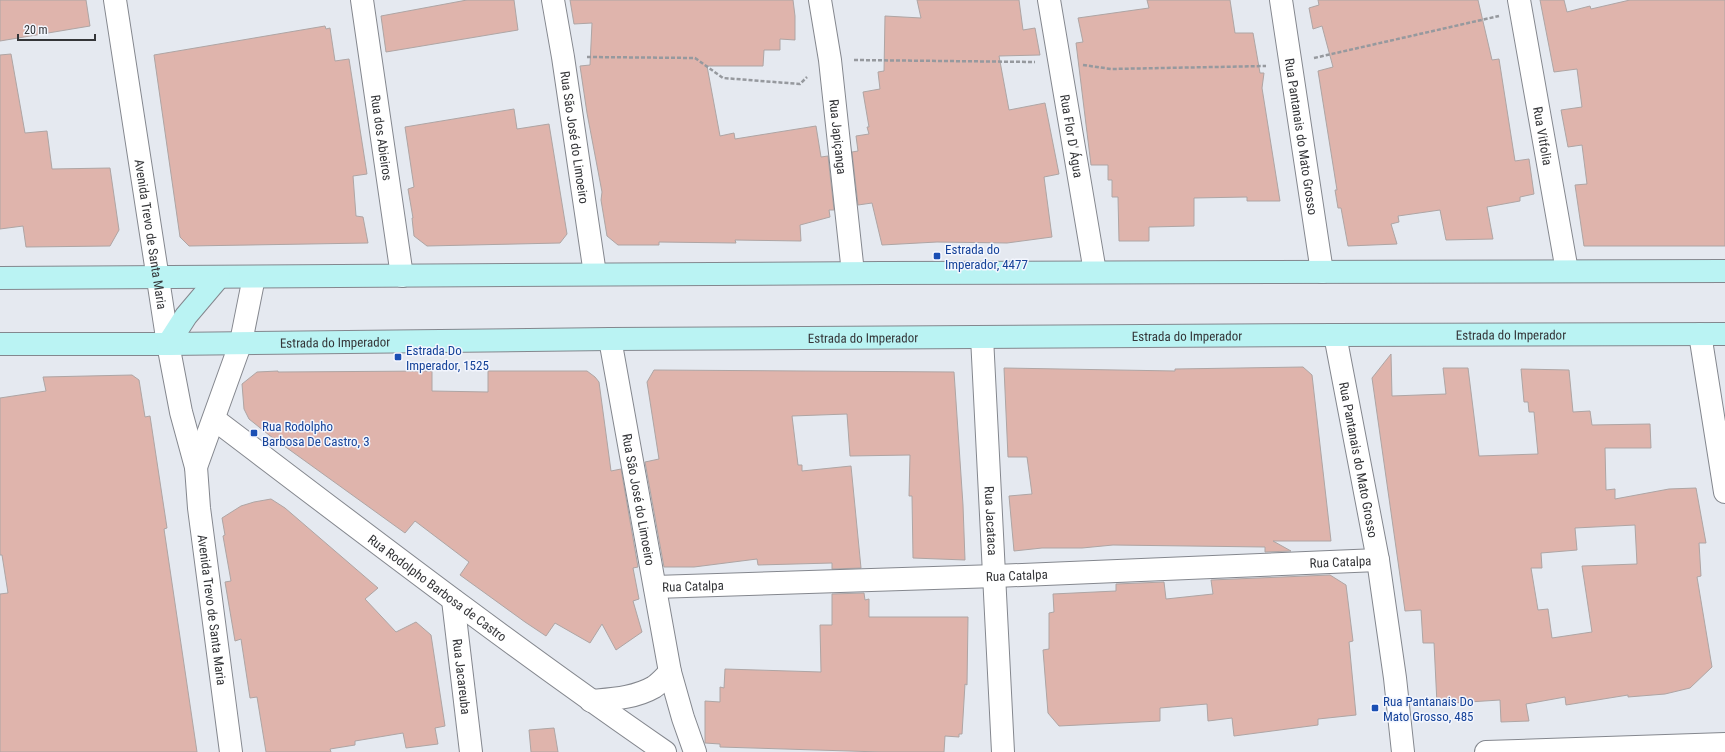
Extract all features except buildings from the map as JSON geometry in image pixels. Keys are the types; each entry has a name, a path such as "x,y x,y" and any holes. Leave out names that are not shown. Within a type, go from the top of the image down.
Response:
{"main road":[{"path":"0,278 595,274 1725,271"},
{"path":"168,344 186,316 219,277"},
{"name":"Estrada do Imperador","path":"0,344 168,344 610,339 1725,334"}],"street":[{"name":"Avenida Trevo de Santa Maria","path":"115,0 168,344 181,412 196,467 201,524 231,752"},
{"name":"Rua dos Abieiros","path":"362,0 402,276"},
{"name":"Rua São José do Limoeiro","path":"553,0 563,57 595,274"},
{"name":"Rua Japiçanga","path":"820,0 830,60 852,273"},
{"name":"Rua Flor D' Água","path":"1049,0 1095,272"},
{"name":"Rua Pantanais do Mato Grosso","path":"1281,0 1322,272"},
{"name":"Rua Vitfolia","path":"1519,0 1567,271"},
{"name":"Avenida Trevo de Santa Maria","path":"196,467 241,342 254,277"},
{"path":"1700,334 1725,492"},
{"name":"Rua Pantanais do Mato Grosso","path":"1335,335 1378,560 1395,678 1403,752"},
{"name":"Rua Jacataca","path":"982,337 996,576 1003,752"},
{"name":"Rua São José do Limoeiro","path":"610,339 670,672 683,718 695,752"},
{"name":"Rua Rodolpho Barbosa de Castro","path":"214,419 453,600 590,701 665,752"},
{"name":"Rua Catalpa","path":"655,587 996,576 1378,560"},
{"name":"Rua Jacareuba","path":"453,600 471,752"},
{"path":"590,701 626,697 640,693 654,686 670,672"},
{"path":"1486,752 1725,744"}],"place":[{"name":"Estrada do Imperador, 4477","path":"937,256"},
{"name":"Estrada Do Imperador, 1525","path":"398,357"},
{"name":"Rua Rodolpho Barbosa De Castro, 3","path":"254,433"},
{"name":"Rua Pantanais Do Mato Grosso, 485","path":"1375,708"}]}
